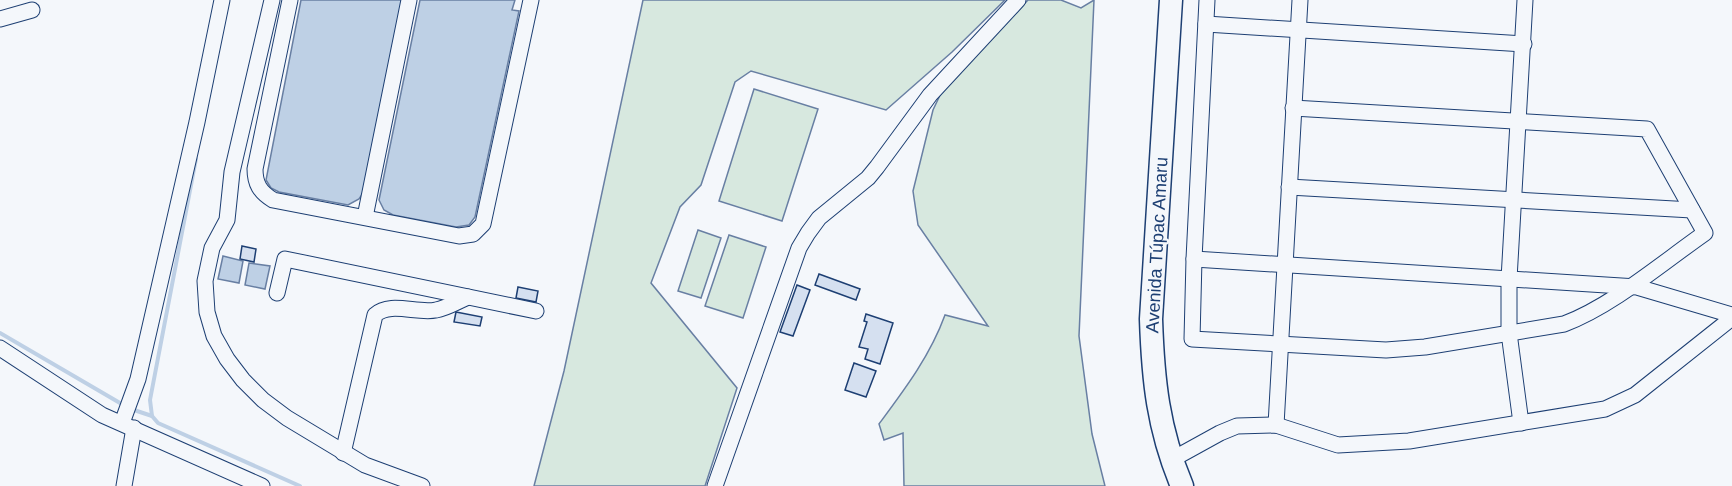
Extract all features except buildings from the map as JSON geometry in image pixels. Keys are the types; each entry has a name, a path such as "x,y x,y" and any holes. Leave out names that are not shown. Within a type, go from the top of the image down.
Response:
{"highway":[{"name":"Avenida Túpac Amaru","path":"1171,0 1151,319 1153,371 1160,418 1171,460 1182,486"}],"street":[{"path":"124,486 128,426 197,122 222,0"},
{"path":"272,0 232,172 227,220 212,248 205,281 207,312 214,336 243,380 263,400 287,418 365,465 422,486"},
{"path":"290,0 255,169 258,188 273,200 459,236 466,236 478,230 483,224 531,0"},
{"path":"365,217 409,0"},
{"path":"715,486 799,248 808,232 819,218 873,172 930,95 1018,0"},
{"path":"1160,0 1168,35"},
{"path":"1207,0 1192,339 1386,350 1425,347 1564,324 1584,317 1705,233 1647,129 1293,108"},
{"path":"1276,424 1300,0"},
{"path":"1521,423 1509,333 1509,279 1525,0"},
{"path":"0,21 32,10"},
{"path":"1206,24 1524,44"},
{"path":"1289,188 1692,210"},
{"path":"278,293 285,259 536,311"},
{"path":"1194,259 1629,286 1732,317"},
{"path":"343,453 375,315 388,309 436,310 468,297"},
{"path":"1171,460 1237,426 1276,424 1338,445 1410,441 1605,409 1635,395 1732,317"},
{"path":"0,348 102,415 239,482 262,486"}],"shaded area":[{"path":"643,0 1005,0 952,52 886,110 751,71 735,82 701,185 680,207 651,283 737,388 705,486 534,486 564,371"},
{"path":"1028,0 1061,0 1081,8 1094,0 1079,336 1092,434 1105,486 904,486 903,433 884,440 879,424 924,358 945,315 988,326 918,225 913,191 933,110 942,91"},
{"path":"754,89 818,109 782,221 719,201"},
{"path":"698,230 721,238 701,298 678,291"},
{"path":"729,235 766,247 743,318 705,306"}],"water":[{"path":"301,0 402,0 363,193 359,199 348,205 279,192 271,188 266,180"},
{"path":"420,0 515,0 512,10 519,11 475,217 469,225 456,227 393,215 384,210 379,200"},
{"path":"223,256 243,261 239,283 218,279"},
{"path":"249,263 270,266 265,289 245,285"}],"waterway":[{"path":"196,159 150,400 152,416 158,423 300,486"},
{"path":"0,333 120,403"},
{"path":"134,410 152,416"}]}
